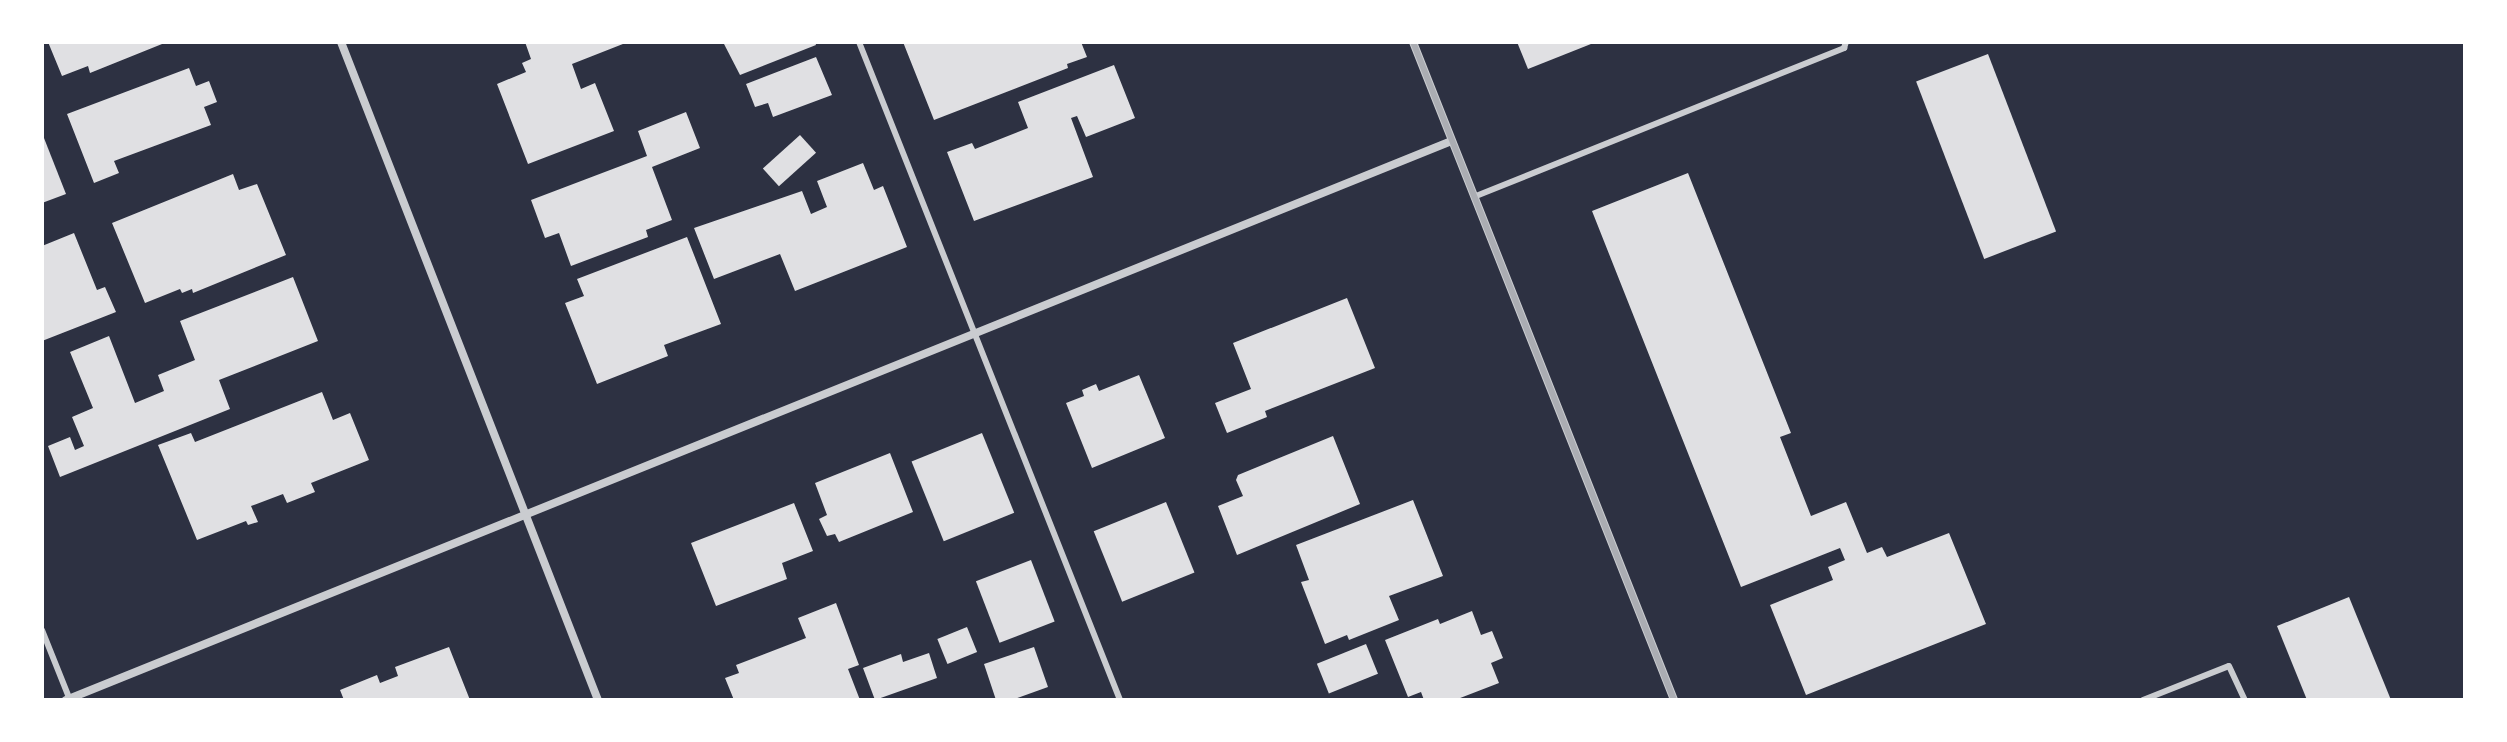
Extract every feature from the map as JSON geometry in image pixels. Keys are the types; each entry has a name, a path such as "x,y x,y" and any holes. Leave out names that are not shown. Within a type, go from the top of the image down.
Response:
{"street":[{"path":"341,42 598,700"},
{"path":"1413,42 1674,700"},
{"path":"69,700 1452,141"}],"lane":[{"path":"859,42 1120,700"},
{"path":"1476,196 1844,48 1846,42"},
{"path":"42,630 69,700"},
{"path":"2143,700 2229,666 2245,700"}],"building":[{"path":"48,42 167,42 90,73 88,66 62,76"},
{"path":"525,42 628,42 572,64 581,89 595,83 614,131 528,164 497,84 526,72 522,63 531,59"},
{"path":"723,42 815,42 816,45 740,75"},
{"path":"903,42 1081,42 1087,57 1067,64 1068,68 934,120"},
{"path":"1517,42 1596,42 1528,69"},
{"path":"1988,54 2056,231 1984,259 1916,82"},
{"path":"816,57 832,95 773,117 768,103 755,107 746,84"},
{"path":"1114,65 1135,118 1086,137 1077,116 1071,118 1093,177 974,221 947,152 972,143 975,149 1028,128 1018,102"},
{"path":"189,68 196,86 209,81 217,102 204,107 211,125 114,161 119,173 94,183 67,114"},
{"path":"686,112 700,148 652,167 672,220 646,230 648,237 571,266 559,233 545,238 531,200 647,156 638,131"},
{"path":"42,133 66,194 42,203"},
{"path":"800,135 816,153 779,186 763,168"},
{"path":"863,163 874,190 883,186 907,247 795,291 780,254 714,279 694,228 802,191 811,214 827,207 817,181"},
{"path":"1688,173 1791,433 1780,437 1811,516 1846,502 1867,553 1882,547 1887,557 1949,533 1986,624 1806,695 1770,605 1833,580 1828,567 1845,560 1840,548 1741,587 1592,211"},
{"path":"233,174 239,190 257,184 286,255 193,293 192,289 182,293 180,289 145,303 112,223"},
{"path":"74,233 97,290 105,287 116,312 42,341 42,246"},
{"path":"687,237 721,324 664,345 668,356 597,384 565,303 584,296 577,279"},
{"path":"293,277 318,341 219,380 230,409 60,477 48,446 70,437 75,450 84,446 72,417 93,408 70,352 109,336 135,403 164,391 158,375 195,360 180,321"},
{"path":"1347,298 1375,368 1265,411 1267,417 1227,433 1215,403 1251,389 1233,343"},
{"path":"1139,375 1165,438 1092,468 1066,403 1084,396 1082,390 1096,384 1099,391"},
{"path":"322,392 333,420 350,413 369,460 311,483 315,492 287,503 283,494 251,506 258,522 248,525 246,521 197,540 158,445 191,433 195,442"},
{"path":"982,433 1014,513 944,541 912,461"},
{"path":"1333,436 1360,504 1237,555 1218,506 1243,496 1236,480 1238,475"},
{"path":"890,453 913,512 839,542 835,534 827,536 819,519 827,515 815,483"},
{"path":"1413,500 1443,576 1389,596 1399,620 1349,640 1347,635 1325,644 1301,582 1309,580 1296,545"},
{"path":"1166,502 1194,572 1122,602 1094,531"},
{"path":"794,503 813,551 782,563 787,579 716,606 691,543"},
{"path":"1031,560 1055,622 1000,643 976,581"},
{"path":"2349,597 2391,700 2307,700 2277,626"},
{"path":"836,603 859,665 848,669 860,700 734,700 725,678 739,673 736,665 806,638 798,618"},
{"path":"1472,611 1481,635 1492,631 1503,658 1491,663 1499,683 1455,700 1424,700 1421,692 1408,697 1385,640 1438,619 1440,624"},
{"path":"967,627 977,652 947,664 937,639"},
{"path":"1366,644 1378,674 1329,694 1317,664"},
{"path":"449,647 470,700 344,700 340,690 377,675 380,683 398,676 395,667"},
{"path":"1034,647 1048,687 1012,700 996,700 984,664"},
{"path":"929,653 937,678 875,700 863,668 901,654 903,662"}],"railway":[{"path":"1413,42 1674,700"}]}
